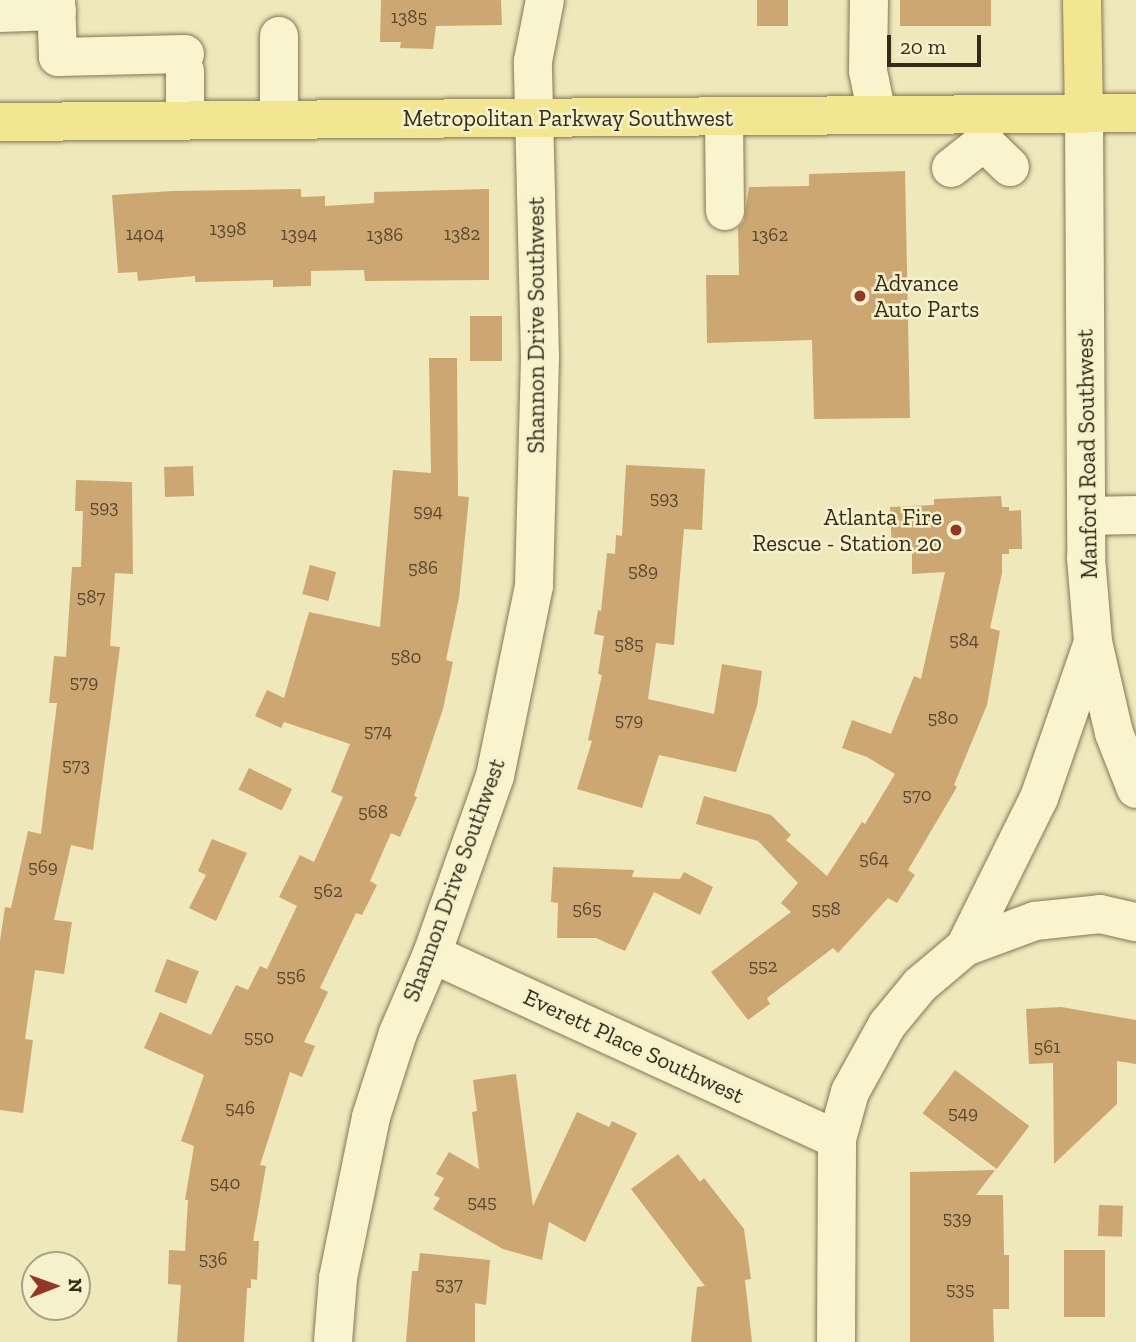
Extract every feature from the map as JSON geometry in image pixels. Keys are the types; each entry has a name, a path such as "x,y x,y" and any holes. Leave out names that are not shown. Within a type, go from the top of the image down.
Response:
{"main road":[{"path":"1082,0 1084,114"},
{"name":"Metropolitan Parkway Southwest","path":"0,122 877,115 992,141 1084,114 1136,113"}],"street":[{"name":"Shannon Drive Southwest","path":"333,1342 338,1278 371,1117 398,1033 432,954 495,776 534,586 540,357 533,61 545,0"},
{"path":"869,0 868,71 877,115"},
{"path":"0,13 56,6 58,57 185,62 185,120"},
{"path":"279,36 279,120"},
{"name":"Manford Road Southwest","path":"1084,114 1086,516 1093,642 1114,733 1136,789"},
{"path":"724,117 725,211"},
{"path":"951,168 992,141"},
{"path":"1086,516 1136,515"},
{"path":"965,947 1039,798 1093,642"},
{"path":"836,1342 837,1139 850,1092 887,1025 920,985 965,947 1035,921 1100,914 1136,922"},
{"name":"Everett Place Southwest","path":"432,954 837,1139"}],"building":[{"path":"381,0 501,0 502,25 436,26 433,49 400,48 401,42 380,42"},
{"path":"757,0 788,0 788,26 757,26"},
{"path":"900,0 991,0 991,26 900,26"},
{"name":"Advance Auto Parts","path":"905,171 910,418 814,419 812,340 707,343 706,275 739,275 738,228 744,221 749,187 809,186 809,174"},
{"path":"301,189 301,197 325,196 325,206 374,203 374,192 489,189 489,280 365,281 364,270 311,271 311,286 273,287 273,280 195,282 195,276 138,281 137,272 118,273 112,195"},
{"path":"470,316 502,316 502,361 470,361"},
{"path":"429,358 457,358 458,496 469,497 459,598 446,660 453,662 443,709 414,796 417,797 400,837 391,833 370,881 377,885 362,915 356,913 320,988 328,992 304,1042 315,1046 302,1077 290,1072 260,1165 266,1166 253,1241 259,1241 257,1280 251,1279 251,1288 247,1288 244,1342 177,1342 181,1285 168,1284 169,1250 185,1251 188,1200 185,1200 194,1146 181,1141 204,1075 144,1048 160,1012 211,1035 236,985 248,990 260,966 267,969 297,906 279,897 300,855 314,862 343,797 331,792 350,744 284,722 281,728 255,716 267,690 284,698 309,612 380,627 393,470 431,473"},
{"path":"626,465 705,469 702,530 684,529 674,645 656,643 648,699 714,714 722,664 762,671 757,706 736,772 659,755 642,808 577,789 592,741 588,740 602,675 598,674 604,636 594,634 598,610 601,611 607,553 615,554 616,535 622,536"},
{"path":"193,466 194,496 165,497 164,467"},
{"path":"76,480 132,482 133,574 115,573 110,646 120,647 93,850 71,845 54,920 72,922 64,974 35,970 25,1039 33,1040 23,1113 0,1110 0,941 5,907 11,908 28,831 41,834 57,703 49,703 54,656 66,657 72,567 81,567 83,511 75,511"},
{"path":"1001,496 1002,507 1009,507 1009,511 1021,510 1022,549 1009,549 1009,554 1002,554 1002,573 990,628 1000,631 987,705 954,785 957,787 908,870 915,875 897,903 888,898 838,953 833,948 767,998 770,1004 748,1020 711,972 791,912 781,903 798,883 758,841 696,824 704,796 771,815 791,835 786,840 827,876 862,822 865,824 895,774 867,757 842,748 852,720 891,734 914,676 921,679 945,572 912,574 912,552 892,552 890,507 934,505 934,499"},
{"path":"310,565 336,572 328,601 302,594"},
{"path":"249,768 292,789 282,811 238,790"},
{"path":"212,839 247,853 216,921 189,908 206,875 198,871"},
{"path":"553,867 634,870 632,877 680,879 684,872 713,887 700,915 654,892 625,951 596,938 557,938 558,903 551,902"},
{"path":"167,959 199,971 186,1004 154,992"},
{"path":"1061,1007 1136,1020 1136,1064 1117,1061 1117,1104 1054,1164 1053,1063 1029,1064 1026,1009"},
{"path":"955,1070 1029,1126 997,1169 923,1113"},
{"path":"516,1074 533,1206 577,1112 609,1127 612,1121 637,1133 585,1242 549,1222 542,1260 503,1249 433,1209 440,1198 434,1195 444,1178 436,1174 449,1152 479,1169 472,1112 477,1111 473,1080"},
{"path":"678,1154 700,1182 704,1178 744,1229 751,1279 745,1280 752,1342 691,1342 697,1287 705,1286 631,1189"},
{"path":"995,1170 976,1195 1003,1195 1004,1255 1009,1255 1009,1309 993,1309 994,1342 910,1342 910,1172"},
{"path":"1099,1205 1123,1206 1122,1237 1098,1236"},
{"path":"1064,1250 1105,1250 1105,1317 1064,1317"},
{"path":"420,1253 490,1260 486,1305 475,1303 475,1342 406,1342 412,1271 418,1271"}],"place":[{"name":"Advance Auto Parts","path":"860,296"},
{"name":"Atlanta Fire Rescue - Station 20","path":"956,530"}]}
